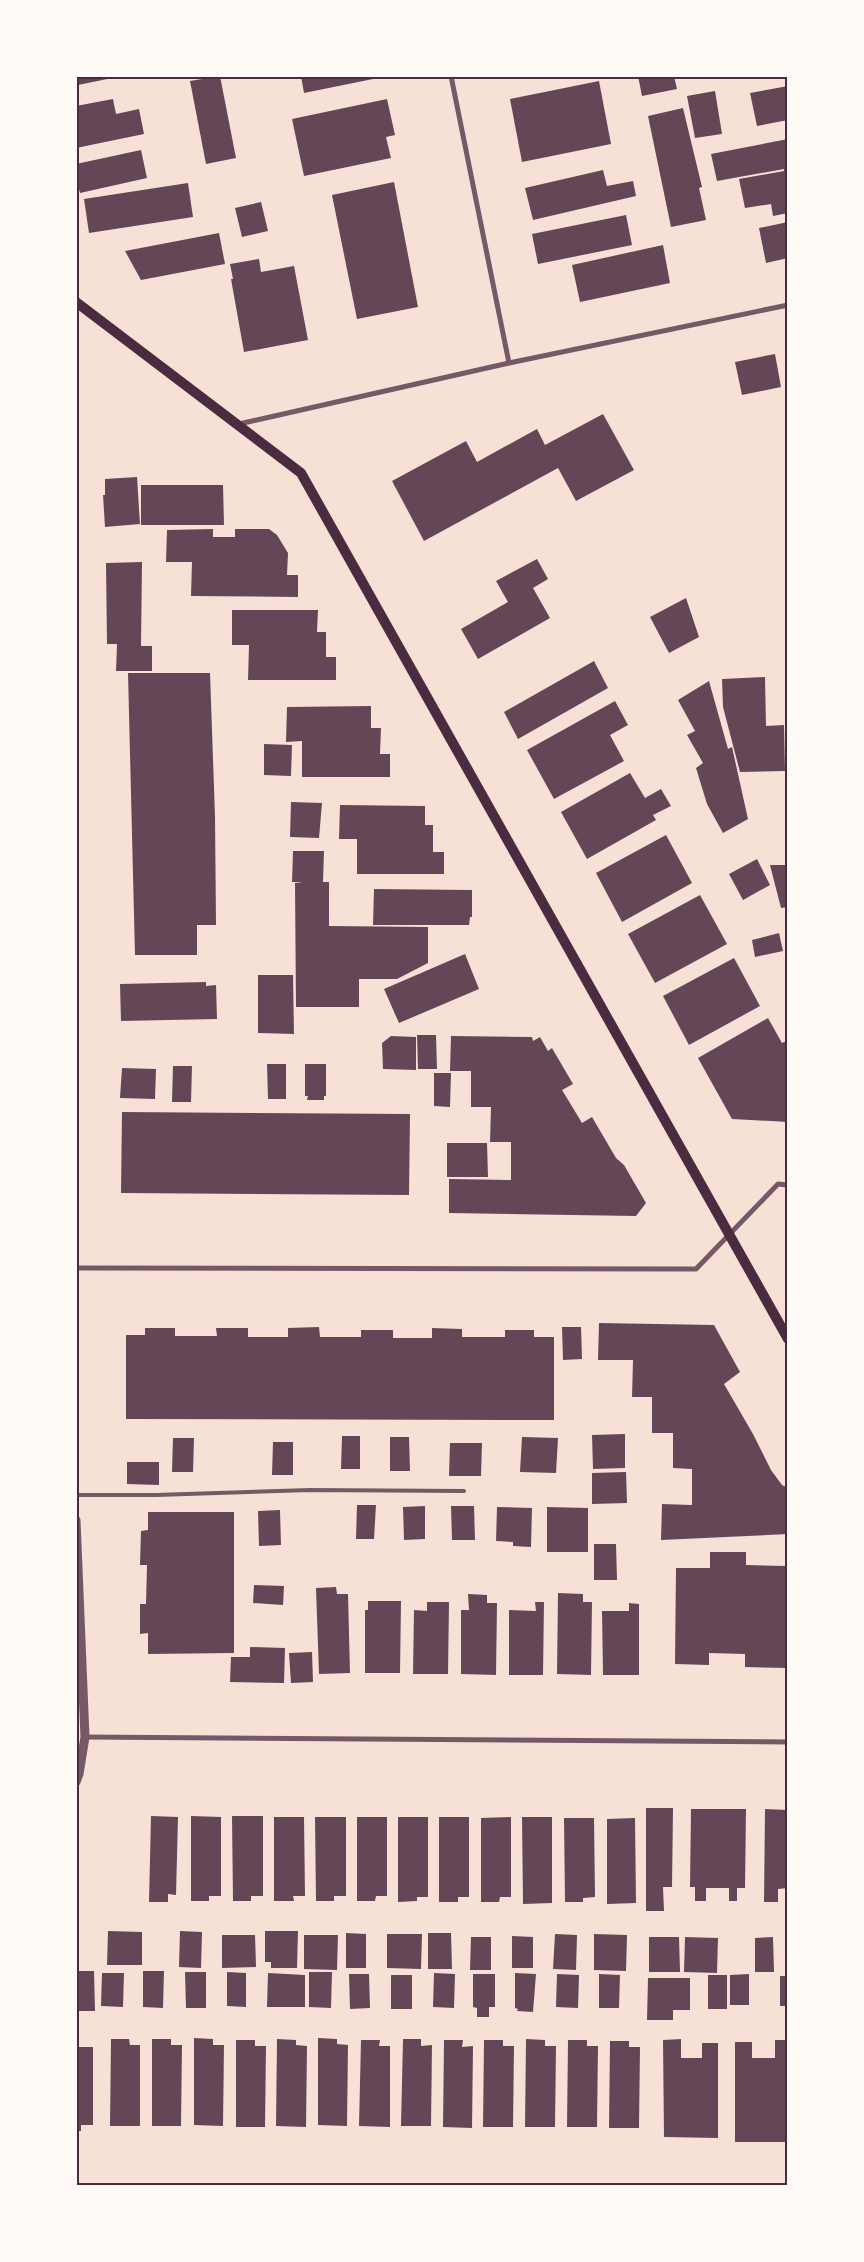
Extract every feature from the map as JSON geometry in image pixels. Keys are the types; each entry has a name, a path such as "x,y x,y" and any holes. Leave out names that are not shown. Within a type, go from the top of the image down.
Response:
{"main road":[{"path":"76,302 301,473 788,1339"}],"street":[{"path":"451,76 508,363"},
{"path":"239,424 508,363 788,305"},
{"path":"76,1268 696,1269 778,1184 788,1185"},
{"path":"76,1520 84,1737 79,1774 76,1782"},
{"path":"84,1737 788,1742"}],"lane":[{"path":"76,1495 156,1495 310,1490 464,1491"}],"building":[{"path":"76,76 117,76 117,77 78,85"},
{"path":"220,76 236,158 206,164 190,81"},
{"path":"301,76 373,76 373,79 304,93"},
{"path":"638,76 674,76 677,89 642,96"},
{"path":"599,81 611,144 522,162 510,99"},
{"path":"788,86 788,120 757,126 750,93"},
{"path":"715,91 722,134 695,138 687,96"},
{"path":"113,99 116,114 139,109 144,134 76,148 76,106"},
{"path":"387,99 395,135 386,137 391,158 304,176 292,119"},
{"path":"683,108 702,187 699,188 706,220 671,227 648,116"},
{"path":"788,139 788,213 773,216 771,204 745,208 739,179 784,171 784,169 717,181 711,154"},
{"path":"141,150 147,178 80,193 76,177 76,164"},
{"path":"603,170 607,186 633,181 636,196 533,220 525,188"},
{"path":"394,182 418,307 357,319 332,195"},
{"path":"188,183 193,217 89,233 84,199"},
{"path":"261,202 268,231 242,237 235,208"},
{"path":"626,215 632,245 538,264 532,234"},
{"path":"788,222 788,258 766,263 759,228"},
{"path":"219,233 225,264 141,280 125,251"},
{"path":"663,245 670,283 580,302 572,265"},
{"path":"259,259 261,272 294,266 308,340 244,352 230,264"},
{"path":"775,354 781,387 742,395 735,362"},
{"path":"603,414 634,470 576,501 558,468 424,541 392,481 466,441 477,462 537,429 545,445"},
{"path":"137,477 140,524 105,527 103,495 105,495 105,479"},
{"path":"141,485 223,485 224,525 141,525"},
{"path":"213,529 213,537 235,537 235,529 269,529 277,535 288,553 287,575 298,575 298,597 191,596 192,562 166,562 167,530"},
{"path":"537,559 548,579 533,588 550,618 478,659 461,629 508,602 496,581"},
{"path":"142,562 141,646 152,646 152,671 116,671 117,644 107,644 106,563"},
{"path":"686,598 699,637 669,653 650,617"},
{"path":"232,610 318,610 317,632 326,632 326,657 336,657 336,680 248,680 249,645 232,645"},
{"path":"594,661 608,688 518,739 504,712"},
{"path":"128,673 210,673 215,816 216,925 197,925 197,955 135,955"},
{"path":"765,677 766,726 784,725 785,771 740,772 723,707 722,679"},
{"path":"709,681 728,749 732,747 748,819 723,833 707,804 696,768 703,763 687,735 695,731 678,700"},
{"path":"615,701 628,725 610,735 624,761 554,799 527,750"},
{"path":"371,706 371,728 381,728 380,754 390,754 390,777 302,777 302,741 286,742 287,707"},
{"path":"264,744 292,745 291,776 264,775"},
{"path":"630,773 645,798 661,789 671,806 653,815 656,820 587,859 561,812"},
{"path":"291,802 322,803 319,838 290,837"},
{"path":"340,805 425,806 425,825 433,825 433,852 444,852 444,874 357,874 357,839 339,839"},
{"path":"666,835 692,883 622,922 596,873"},
{"path":"293,851 324,851 323,882 329,882 329,926 428,927 428,963 397,979 359,979 359,1007 296,1007 295,883 303,882 292,882"},
{"path":"757,859 770,885 743,900 729,874"},
{"path":"770,865 788,865 788,907 781,908"},
{"path":"374,889 472,890 472,917 470,917 469,925 373,925"},
{"path":"700,895 727,944 655,983 628,934"},
{"path":"779,933 783,951 755,957 752,940"},
{"path":"465,954 479,989 399,1023 384,989"},
{"path":"734,958 760,1006 689,1045 663,996"},
{"path":"258,975 293,975 294,1034 258,1033"},
{"path":"206,982 206,986 216,985 217,1019 121,1021 120,984"},
{"path":"768,1018 782,1043 788,1040 788,1122 732,1119 698,1058"},
{"path":"417,1035 436,1035 437,1069 418,1069"},
{"path":"391,1036 416,1037 416,1070 383,1069 382,1043"},
{"path":"451,1036 532,1037 533,1041 540,1037 548,1051 552,1048 573,1084 562,1090 582,1123 592,1117 616,1158 624,1165 646,1203 636,1216 449,1213 449,1179 511,1180 511,1142 490,1142 491,1107 471,1107 471,1071 450,1071"},
{"path":"267,1064 286,1064 286,1099 268,1099"},
{"path":"305,1064 326,1064 326,1096 324,1096 324,1100 307,1100 308,1096 305,1096"},
{"path":"173,1066 192,1066 191,1102 172,1102"},
{"path":"122,1068 156,1069 155,1099 120,1098"},
{"path":"434,1073 451,1073 450,1107 434,1106"},
{"path":"122,1112 410,1114 409,1195 121,1193"},
{"path":"447,1143 487,1143 488,1177 447,1177"},
{"path":"599,1323 714,1325 740,1372 724,1384 771,1470 782,1485 788,1488 788,1534 661,1540 662,1504 692,1505 692,1469 673,1468 673,1433 652,1433 652,1397 632,1397 633,1360 598,1360"},
{"path":"319,1327 320,1337 361,1337 361,1330 393,1330 393,1338 432,1338 432,1328 462,1329 462,1337 505,1337 505,1330 534,1330 534,1337 554,1337 554,1420 126,1419 126,1335 145,1335 145,1328 175,1328 175,1336 217,1336 216,1328 248,1328 248,1337 288,1337 288,1328"},
{"path":"562,1327 581,1327 582,1359 563,1360"},
{"path":"625,1434 625,1468 593,1469 592,1435"},
{"path":"342,1436 360,1436 360,1469 341,1469"},
{"path":"390,1437 409,1437 410,1471 390,1471"},
{"path":"522,1437 558,1438 556,1473 520,1472"},
{"path":"173,1438 194,1438 193,1472 172,1472"},
{"path":"273,1442 293,1442 293,1475 272,1475"},
{"path":"450,1443 482,1443 481,1476 449,1476"},
{"path":"127,1462 159,1462 159,1485 127,1484"},
{"path":"626,1472 627,1503 592,1504 592,1473"},
{"path":"357,1505 376,1505 374,1539 356,1539"},
{"path":"425,1506 425,1539 404,1540 403,1507"},
{"path":"451,1506 474,1506 475,1540 452,1540"},
{"path":"497,1507 532,1508 531,1547 513,1546 513,1542 496,1541"},
{"path":"547,1507 588,1508 588,1552 547,1552"},
{"path":"280,1510 281,1545 259,1546 258,1511"},
{"path":"148,1512 234,1512 234,1653 148,1654 148,1633 140,1634 140,1604 146,1604 147,1565 140,1565 141,1531 148,1530"},
{"path":"594,1544 616,1544 617,1580 594,1580"},
{"path":"710,1552 746,1552 746,1565 788,1566 788,1668 745,1667 745,1654 709,1653 709,1665 675,1664 676,1568 710,1568"},
{"path":"254,1585 284,1586 283,1605 253,1603"},
{"path":"336,1587 337,1594 348,1594 350,1673 319,1674 316,1588"},
{"path":"558,1593 583,1594 583,1602 592,1602 591,1675 557,1674"},
{"path":"468,1594 487,1595 487,1603 497,1603 496,1675 461,1674 461,1610 469,1610"},
{"path":"368,1601 401,1601 400,1673 365,1673 365,1610 368,1610"},
{"path":"427,1602 449,1602 448,1674 413,1674 414,1610 427,1611"},
{"path":"535,1602 544,1602 543,1675 509,1675 509,1610 536,1611"},
{"path":"629,1603 639,1604 639,1675 603,1675 602,1611 629,1611"},
{"path":"250,1647 285,1648 284,1683 230,1682 231,1657 250,1657"},
{"path":"312,1652 313,1682 291,1683 289,1653"},
{"path":"646,1808 673,1808 672,1887 663,1887 664,1911 646,1911"},
{"path":"691,1809 746,1809 745,1888 737,1888 737,1901 729,1901 729,1888 706,1888 706,1901 695,1901 695,1887 690,1887"},
{"path":"765,1809 788,1810 788,1888 778,1889 778,1902 764,1902"},
{"path":"151,1816 178,1817 176,1895 168,1894 168,1902 149,1902"},
{"path":"191,1816 221,1817 221,1896 209,1896 209,1901 191,1901"},
{"path":"232,1816 263,1816 263,1896 251,1896 251,1901 233,1901"},
{"path":"274,1817 304,1817 305,1896 293,1896 294,1901 274,1901"},
{"path":"315,1817 346,1817 346,1896 334,1896 334,1901 316,1901"},
{"path":"357,1817 387,1817 387,1896 376,1896 375,1901 357,1901"},
{"path":"398,1817 428,1817 428,1897 417,1897 417,1901 398,1902"},
{"path":"439,1817 469,1817 469,1897 458,1897 458,1902 439,1902"},
{"path":"511,1817 511,1897 500,1897 499,1902 481,1902 481,1818"},
{"path":"522,1817 552,1817 552,1903 523,1904"},
{"path":"564,1818 594,1818 595,1897 583,1898 583,1902 565,1902"},
{"path":"635,1818 636,1903 607,1904 607,1819"},
{"path":"108,1931 142,1932 142,1965 107,1965"},
{"path":"180,1931 202,1932 201,1968 179,1967"},
{"path":"265,1931 298,1931 297,1968 271,1968 271,1962 265,1962"},
{"path":"346,1933 366,1934 366,1968 346,1968"},
{"path":"428,1933 451,1933 452,1969 428,1969"},
{"path":"387,1934 422,1934 421,1969 387,1968"},
{"path":"555,1934 577,1935 576,1970 553,1969"},
{"path":"594,1934 627,1935 626,1971 594,1970"},
{"path":"222,1935 255,1935 256,1967 222,1968"},
{"path":"304,1935 338,1935 337,1970 304,1969"},
{"path":"512,1936 533,1937 533,1968 512,1968"},
{"path":"471,1937 491,1937 491,1970 470,1970"},
{"path":"649,1937 679,1937 680,1972 649,1972"},
{"path":"685,1937 718,1938 717,1973 684,1972"},
{"path":"773,1937 774,1972 755,1972 755,1938"},
{"path":"76,1971 94,1971 95,2011 76,2011"},
{"path":"143,1971 164,1971 163,2008 143,2007"},
{"path":"185,1972 206,1972 206,2008 186,2008"},
{"path":"227,1972 246,1973 246,2007 227,2006"},
{"path":"309,1972 332,1972 331,2008 309,2007"},
{"path":"102,1973 124,1973 123,2007 101,2006"},
{"path":"268,1973 305,1975 305,2007 267,2007"},
{"path":"434,1973 455,1974 454,2008 433,2007"},
{"path":"515,1973 536,1974 533,2012 517,2011 518,2009 515,2008"},
{"path":"349,1974 369,1974 370,2008 350,2009"},
{"path":"473,1974 495,1974 495,2007 489,2007 489,2017 477,2017 477,2008 473,2007"},
{"path":"557,1974 579,1975 578,2008 556,2007"},
{"path":"599,1974 620,1975 619,2008 599,2008"},
{"path":"749,1974 749,2005 730,2005 730,1975"},
{"path":"391,1975 412,1975 412,2009 391,2009"},
{"path":"708,1975 727,1975 727,2009 708,2009"},
{"path":"780,1976 788,1976 788,2006 780,2006"},
{"path":"648,1978 690,1978 690,2010 673,2010 673,2020 647,2020"},
{"path":"194,2038 213,2039 213,2045 224,2045 223,2126 194,2125"},
{"path":"318,2038 337,2039 337,2044 348,2045 347,2126 318,2125"},
{"path":"111,2039 129,2039 130,2045 140,2045 140,2126 110,2126"},
{"path":"152,2039 171,2039 171,2045 182,2045 181,2126 152,2126"},
{"path":"277,2039 296,2040 296,2045 307,2046 306,2127 276,2126"},
{"path":"403,2039 421,2039 421,2046 432,2045 431,2126 401,2126"},
{"path":"526,2039 545,2040 545,2046 556,2046 555,2127 525,2127"},
{"path":"681,2039 681,2058 702,2058 702,2043 718,2043 718,2138 664,2137 663,2040"},
{"path":"236,2040 255,2040 255,2046 266,2046 265,2127 236,2127"},
{"path":"361,2040 380,2040 379,2046 390,2046 390,2127 359,2126"},
{"path":"444,2040 463,2040 462,2047 473,2046 472,2128 443,2127"},
{"path":"484,2040 503,2040 503,2046 514,2046 513,2127 483,2127"},
{"path":"568,2040 587,2040 587,2046 598,2046 597,2127 567,2127"},
{"path":"775,2040 788,2040 788,2142 735,2142 735,2042 752,2042 752,2058 775,2058"},
{"path":"610,2041 629,2041 629,2047 640,2047 639,2128 609,2128"},
{"path":"76,2047 93,2047 93,2125 81,2125 81,2131 76,2131"}]}
